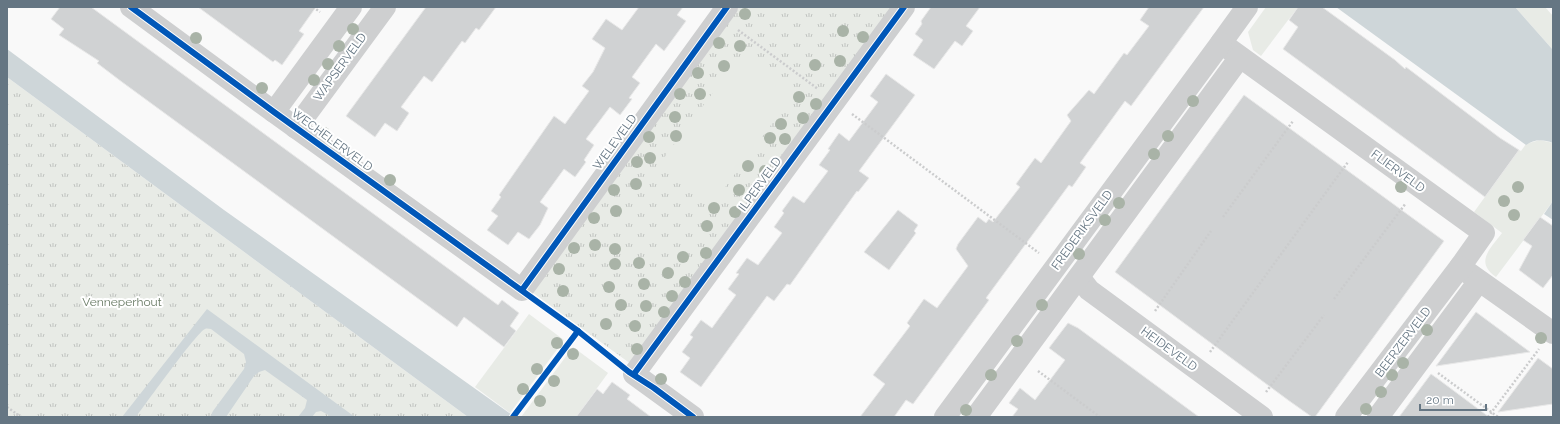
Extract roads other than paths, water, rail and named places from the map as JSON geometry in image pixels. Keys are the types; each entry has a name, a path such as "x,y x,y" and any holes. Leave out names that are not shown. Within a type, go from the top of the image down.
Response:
{"street":[{"name":"WECHELERVELD","path":"131,7 296,128 522,290"},
{"path":"274,112 351,7"},
{"name":"WAPSERVELD","path":"296,128 385,7"},
{"name":"ILPERVELD","path":"693,417 634,374 904,7"},
{"path":"1221,42 1247,7"},
{"name":"WELEVELD","path":"522,290 723,12"},
{"name":"FLIERVELD","path":"1221,42 1484,233 1460,266"},
{"name":"FREDERIKSVELD","path":"945,417 1221,42"},
{"path":"976,417 1240,57"},
{"path":"1460,266 1546,341"},
{"name":"BEERZERVELD","path":"1346,417 1460,266"},
{"name":"HEIDEVELD","path":"1079,277 1089,290 1257,414"},
{"name":"BEERZERVELD","path":"1378,417 1479,281"}],"park label":[{"name":"Venneperhout","path":"122,302"}]}
